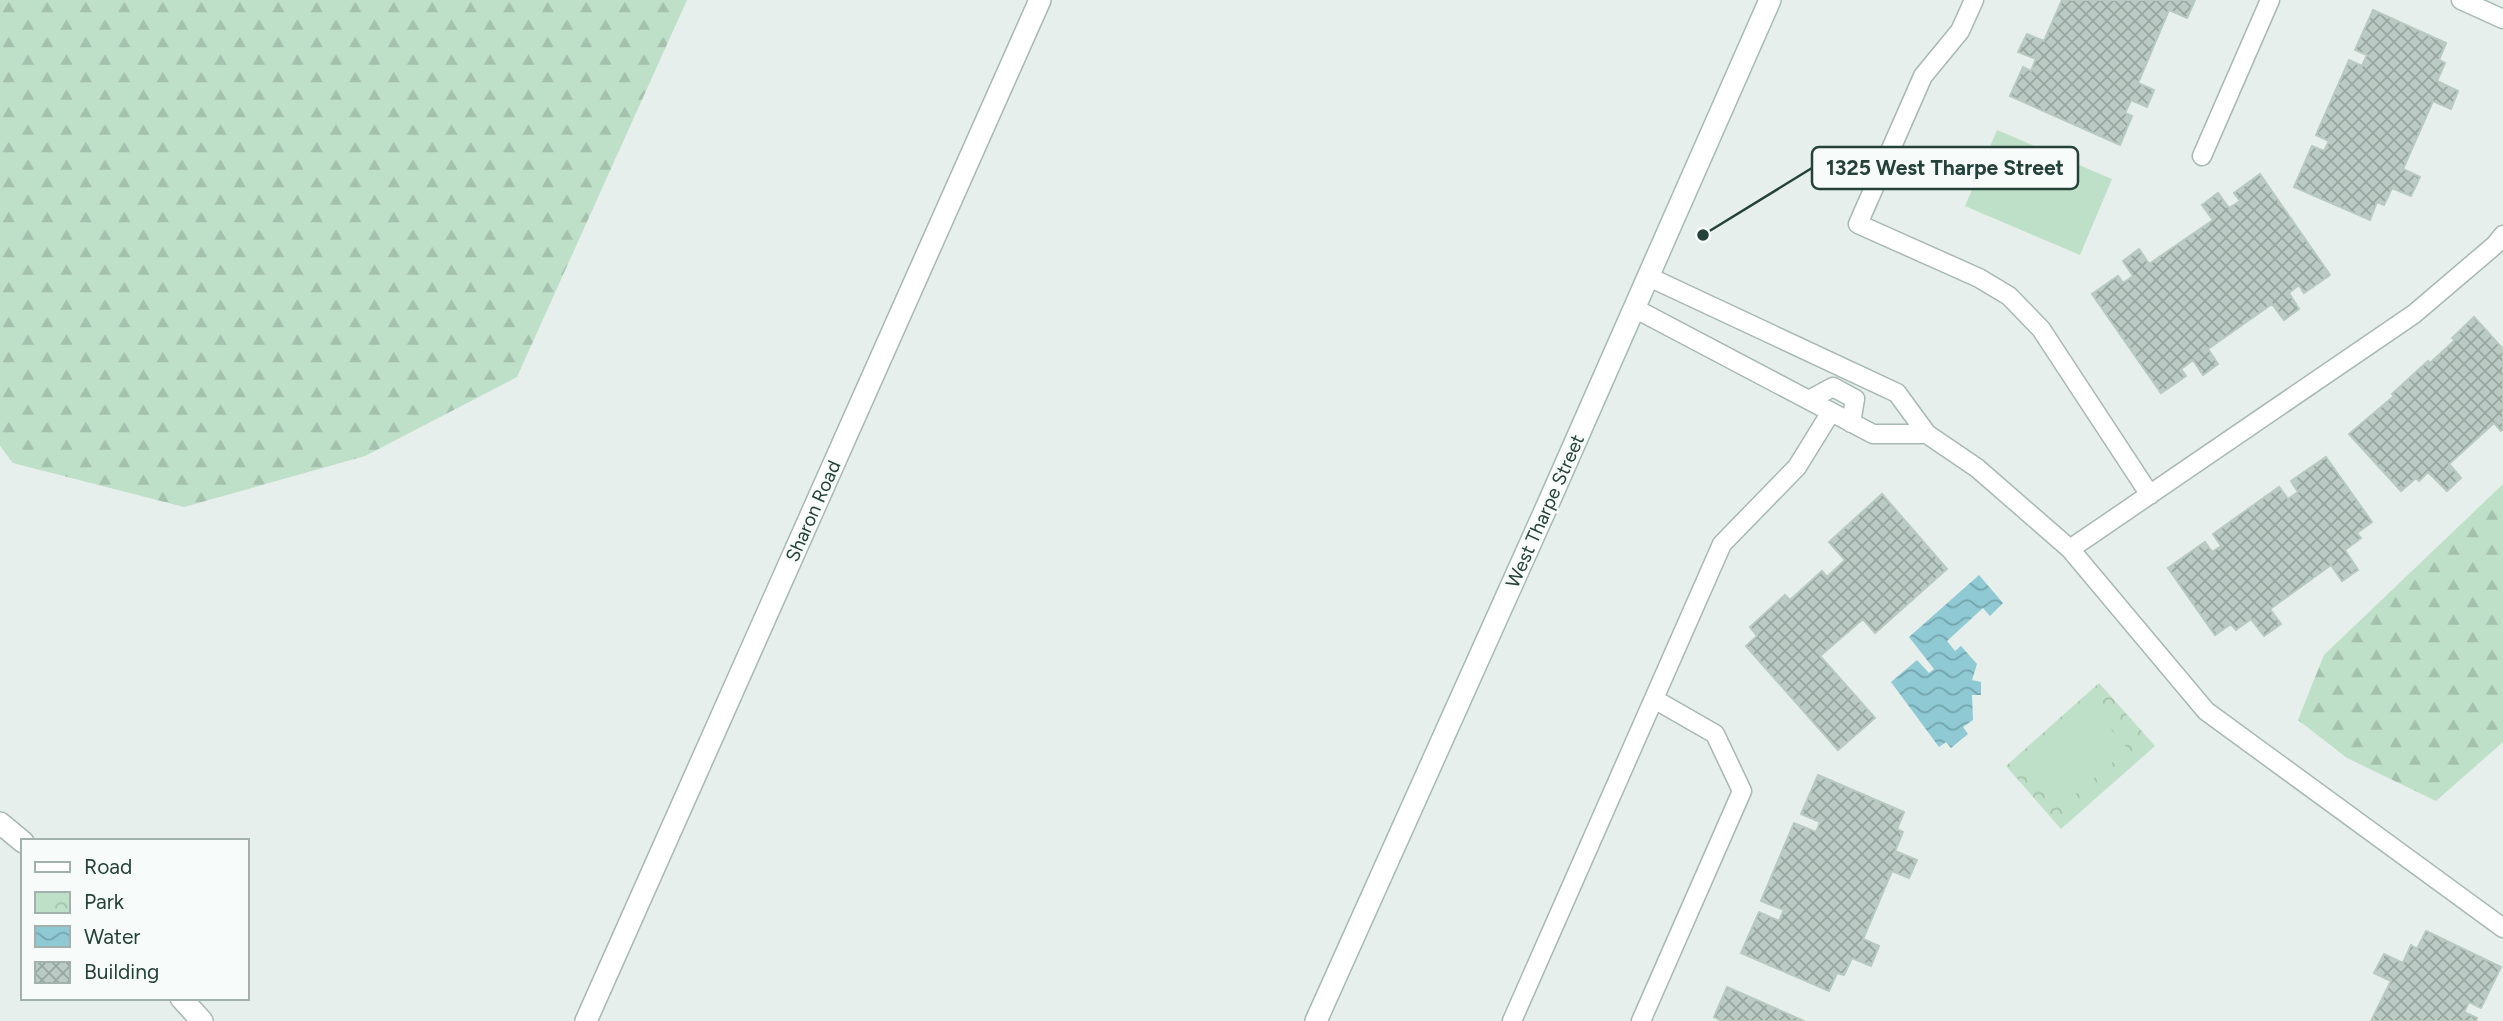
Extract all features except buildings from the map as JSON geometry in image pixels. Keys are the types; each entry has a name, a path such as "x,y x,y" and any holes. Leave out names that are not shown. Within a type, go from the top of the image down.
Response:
{"street":[{"name":"Sharon Road","path":"586,1021 1040,0"},
{"name":"West Tharpe Street","path":"1316,1021 1770,0"},
{"path":"0,823 21,840"},
{"path":"183,1000 202,1021"}],"lane":[{"path":"1974,0 1960,31 1923,76 1858,224 1979,278 2009,296 2041,329 2150,495"},
{"path":"2202,156 2270,0"},
{"path":"2461,0 2503,19"},
{"path":"2070,549 2414,314 2495,245 2503,235"},
{"path":"1648,277 1896,393 1927,434 1977,468 2070,549 2206,711 2503,928"},
{"path":"1634,308 1873,434 1927,434"},
{"path":"1809,400 1833,387 1855,400 1851,423"},
{"path":"1512,1021 1722,544 1797,467 1831,412"},
{"path":"1641,1021 1742,791 1715,734 1654,699"}],"green space":[{"path":"0,0 687,0 517,377 365,456 184,507 13,463 0,446"},
{"path":"1997,130 2112,179 2080,255 1965,206"},
{"path":"2503,484 2503,742 2436,801 2347,758 2298,720 2324,655"},
{"path":"2099,683 2155,746 2061,829 2006,766"},
{"path":"2093,709 2128,749 2062,806 2028,766"}],"water":[{"path":"1979,575 2003,603 1990,616 1983,608 1947,641 1955,651 1961,646 1977,664 1972,680 1981,682 1981,695 1972,695 1973,720 1963,727 1968,734 1951,748 1946,742 1939,747 1891,682 1917,660 1929,673 1934,669 1909,637"}],"place":[{"name":"1325 West Tharpe Street","path":"1703,235"}]}
